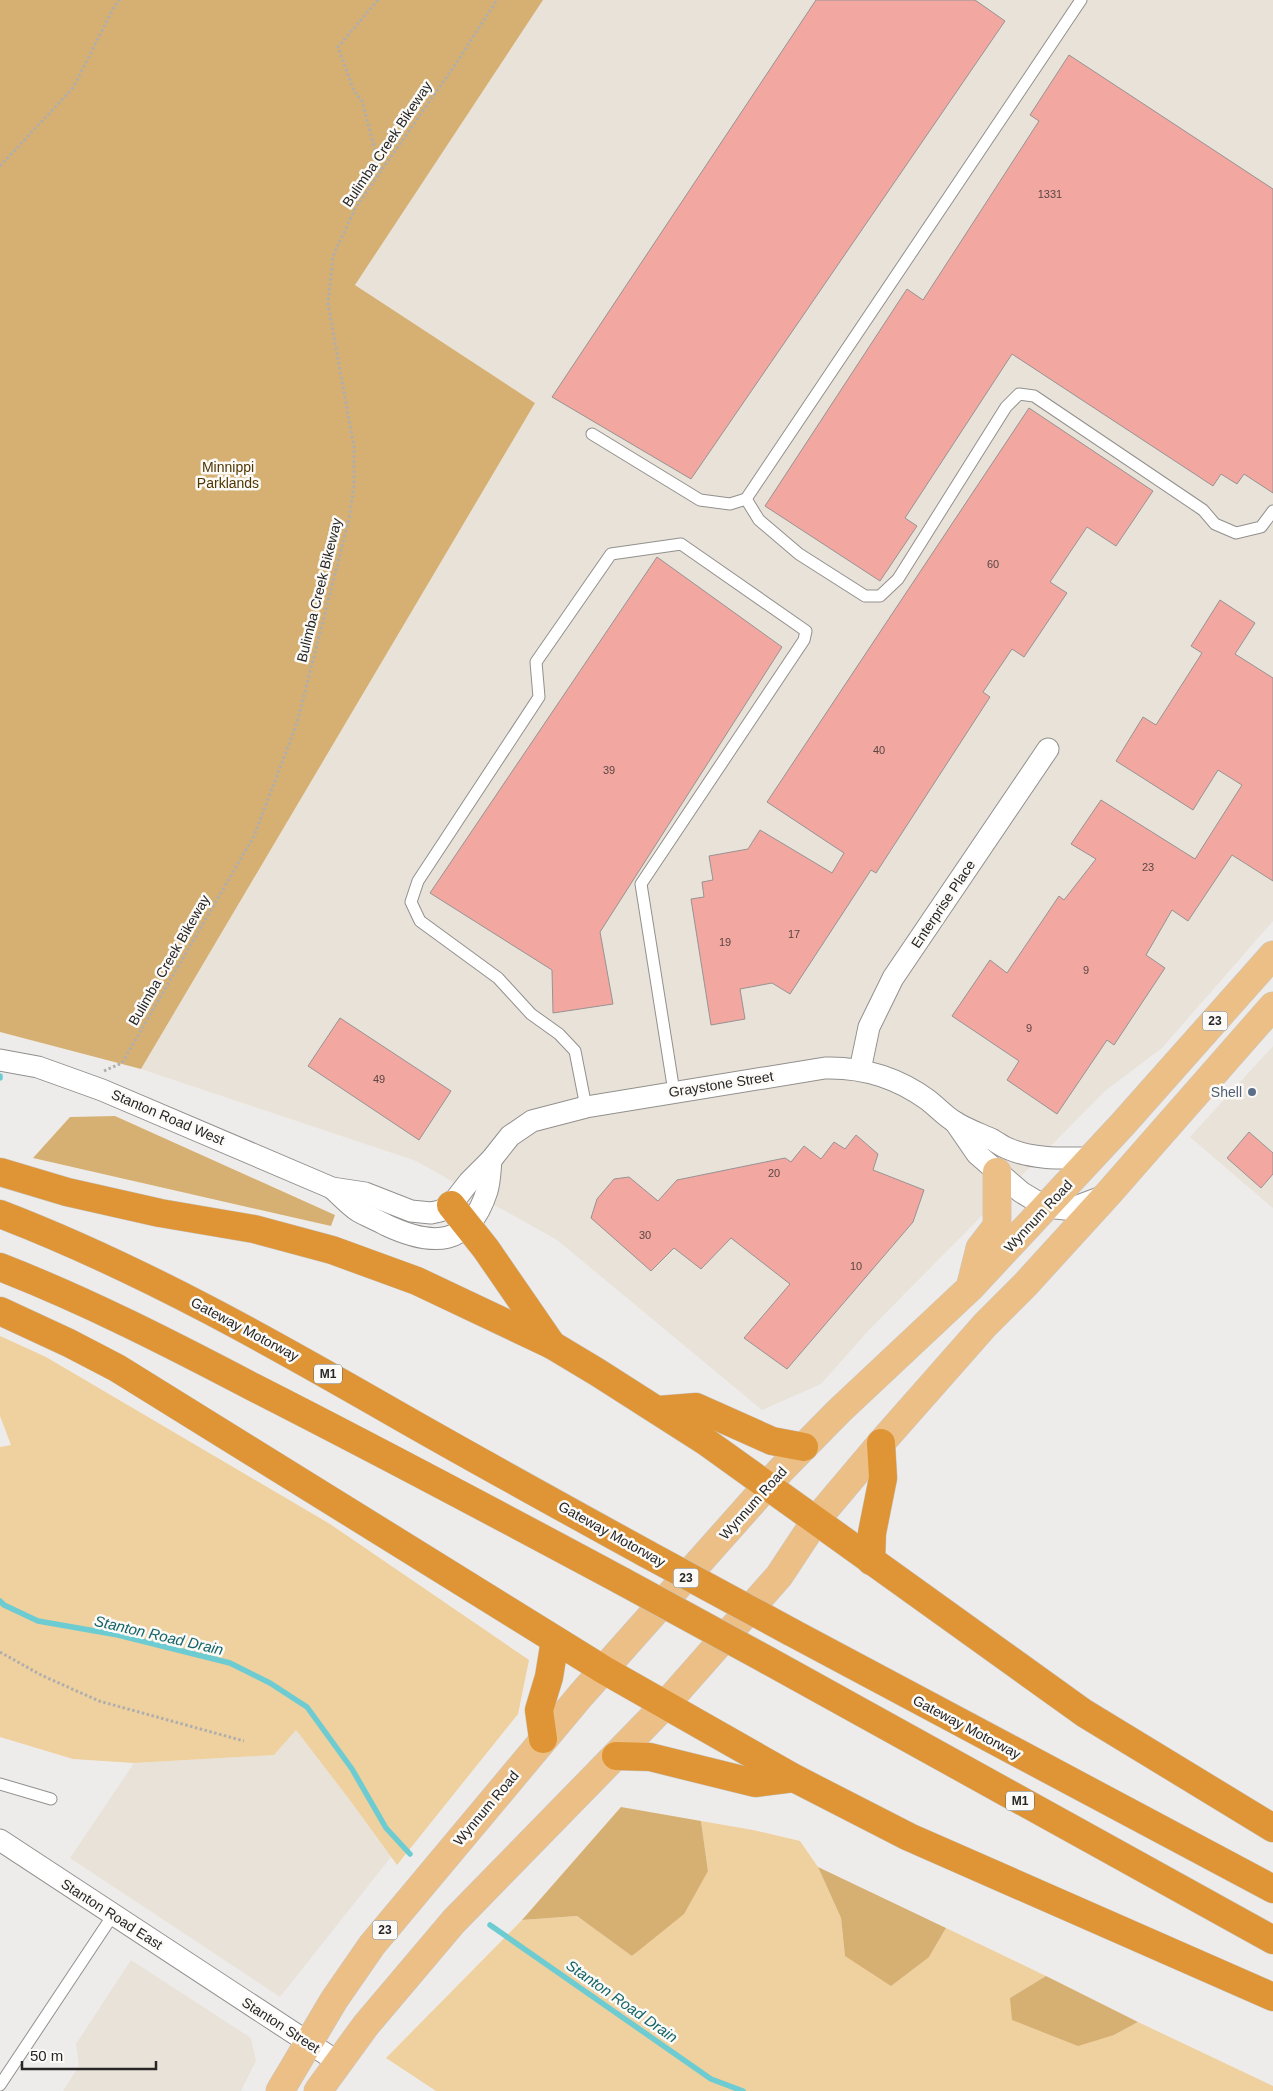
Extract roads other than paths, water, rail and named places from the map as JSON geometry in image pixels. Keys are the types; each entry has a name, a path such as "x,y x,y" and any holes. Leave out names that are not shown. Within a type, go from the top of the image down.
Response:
{"highway":[{"path":"0,1172 75,1194 160,1213 254,1229 332,1250 417,1281 552,1345 705,1441 1084,1713 1273,1828"},
{"name":"Gateway Motorway","path":"0,1214 110,1262 206,1308 297,1356 646,1554 1273,1890"},
{"path":"460,1215 552,1345"},
{"name":"M1","path":"0,1268 88,1305 204,1361 401,1462 767,1660 1273,1940"},
{"path":"0,1311 69,1343 125,1373 604,1670 794,1778 909,1838 1273,1997"},
{"path":"658,1410 696,1407 772,1441 804,1447"},
{"path":"871,1561 872,1533 882,1478 882,1442"},
{"path":"543,1739 539,1710 549,1677 555,1640"},
{"path":"616,1756 638,1755 660,1758 755,1783 794,1778"}],"main road":[{"name":"Wynnum Road","path":"280,2091 343,1986 372,1946 543,1739 767,1486 839,1411 970,1288 1092,1158 1273,954"},
{"name":"23","path":"318,2091 366,2025 454,1921 665,1705 779,1576 816,1520 882,1442 985,1325 1025,1285 1108,1194 1273,1006"},
{"path":"970,1288 980,1248 997,1226 997,1172"}],"street":[{"name":"Enterprise Place","path":"860,1070 869,1027 893,978 1048,749"},
{"name":"Stanton Road West","path":"0,1060 38,1066 102,1090 332,1188 365,1193 411,1211 440,1211 460,1215 456,1234 446,1238 425,1239 414,1237 357,1210 332,1188"},
{"name":"Graystone Street","path":"460,1215 476,1214 487,1190 491,1160 510,1136 520,1127 549,1115 674,1092 825,1068 843,1067 860,1070 912,1089 955,1122 1009,1149 1030,1155 1053,1158 1092,1158"},
{"name":"Graystone Street","path":"955,1122 976,1154 1030,1199 1046,1207 1075,1207 1108,1194"},
{"name":"Stanton Road East","path":"0,1840 224,1988"},
{"name":"Stanton Street","path":"224,1988 338,2062"}],"lane":[{"path":"592,434 700,500 730,504 746,499 1081,0"},
{"path":"746,499 759,520 799,554 865,596 880,596 898,579 1006,407 1019,394 1034,396 1203,510 1215,524 1236,533 1261,527 1273,511"},
{"path":"586,1107 575,1051 558,1034 531,1014 498,978 420,921 411,902 418,881 539,697 536,662 611,554 681,544 806,631 804,640 641,884 674,1092"},
{"path":"0,1784 51,1799"},
{"path":"0,2085 114,1915"}],"waterway":[{"name":"Stanton Road Drain","path":"0,1601 4,1605 38,1621 118,1635 230,1663 270,1683 307,1707 352,1769 386,1828 410,1854"},
{"name":"Stanton Road Drain","path":"490,1925 711,2079 743,2091"}],"place":[{"name":"Shell","path":"1252,1092"}],"park label":[{"name":"Minnippi Parklands","path":"228,476"}]}
